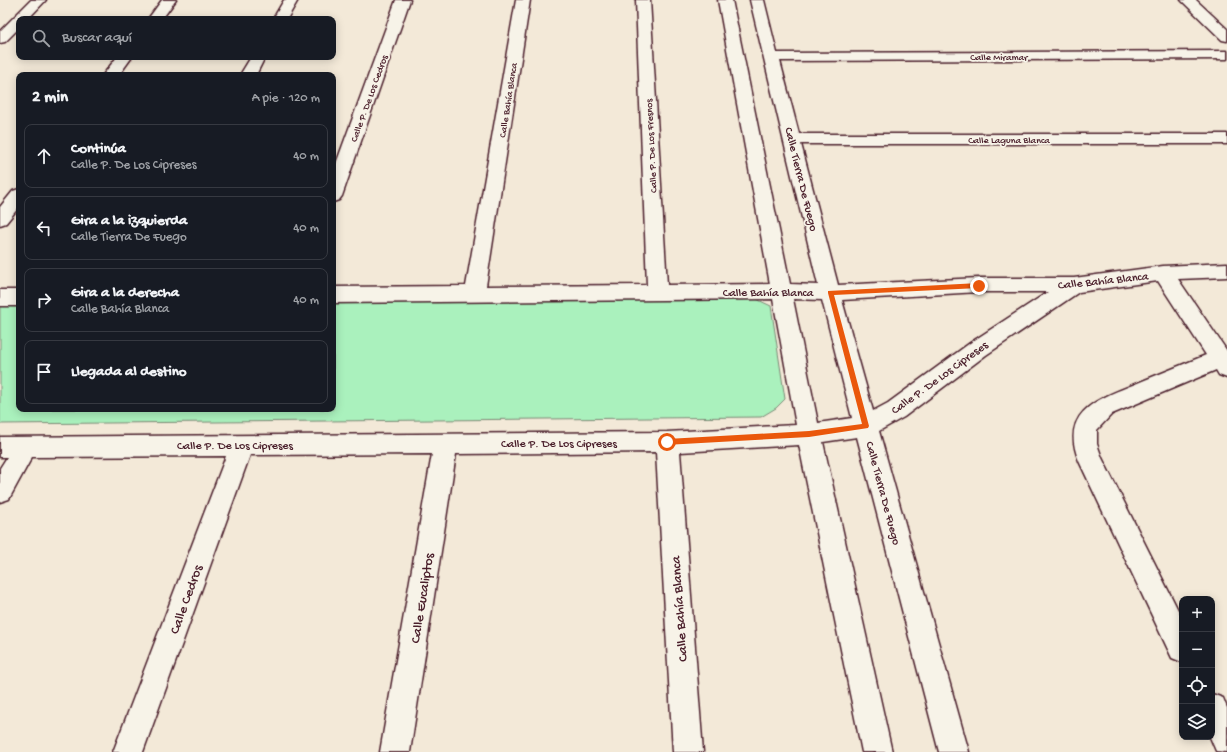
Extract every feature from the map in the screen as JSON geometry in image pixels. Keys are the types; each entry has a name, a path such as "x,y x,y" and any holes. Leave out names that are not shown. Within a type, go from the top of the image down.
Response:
{"street":[{"path":"23,16 39,0"},
{"path":"156,16 169,0"},
{"path":"282,16 291,0"},
{"name":"Calle P. De Los Cedros","path":"336,188 403,0"},
{"name":"Calle Bahía Blanca","path":"475,294 523,0"},
{"name":"Calle P. De Los Fresnos","path":"643,0 657,292"},
{"path":"725,0 809,434 877,752"},
{"name":"Calle Tierra De Fuego","path":"757,0 830,293 954,752"},
{"path":"1188,0 1227,37"},
{"path":"0,31 16,22"},
{"path":"0,40 16,23"},
{"name":"Calle Miramar","path":"771,57 1227,55"},
{"path":"113,72 123,60"},
{"path":"250,72 256,60"},
{"name":"Calle Laguna Blanca","path":"792,139 1227,139"},
{"path":"0,219 16,199"},
{"name":"Calle Bahía Blanca","path":"336,295 781,291 830,293 979,286 1074,285 1163,273 1227,270"},
{"path":"1163,273 1223,364 1104,407 1091,418 1084,434 1086,450 1179,642"},
{"name":"Calle P. De Los Cipreses","path":"0,446 667,442 809,434 866,426 896,410 978,349 1074,285"},
{"path":"0,298 16,298"},
{"name":"Calle Bahía Blanca","path":"667,442 688,752"},
{"name":"Calle Eucaliptos","path":"395,752 446,444"},
{"name":"Calle Cedros","path":"128,752 242,445"},
{"path":"0,491 26,446"},
{"path":"1215,715 1227,740"}],"green space":[{"path":"754,298 771,306 785,399 776,408 761,417 0,424 0,305 16,305 16,412 336,412 336,302"}],"route":[{"path":"667,442 809,434 866,426 830,293 979,286"}]}
